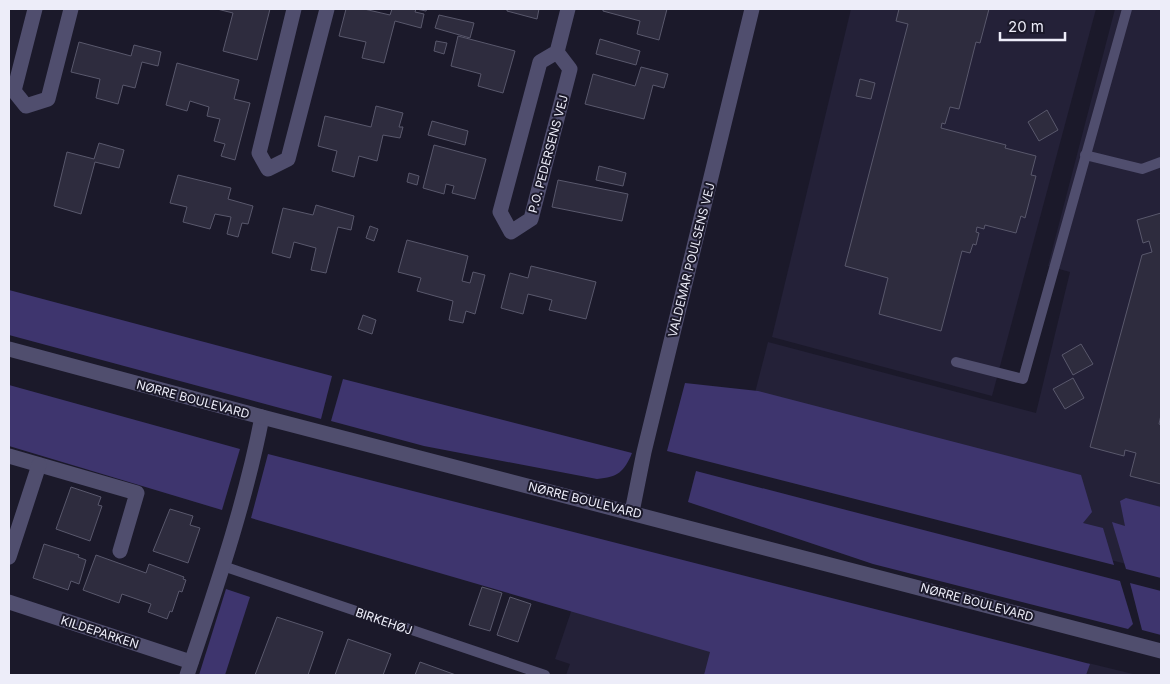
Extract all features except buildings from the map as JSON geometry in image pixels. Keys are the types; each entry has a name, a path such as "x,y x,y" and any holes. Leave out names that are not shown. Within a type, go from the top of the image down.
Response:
{"street":[{"path":"35,9 14,91 26,106 48,99 71,9"},
{"path":"294,9 259,153 268,169 288,159 326,9"},
{"path":"557,52 568,9"},
{"name":"VALDEMAR POULSENS VEJ","path":"632,512 647,442 752,9"},
{"name":"P.O. PEDERSENS VEJ","path":"557,52 570,69 568,79 531,219 511,232 500,212 540,62 557,52"},
{"name":"NØRRE BOULEVARD","path":"9,349 262,418 632,512 1161,651"},
{"path":"189,669 223,566 257,443 262,418"},
{"path":"9,456 137,493 120,551"},
{"path":"9,557 39,465"},
{"name":"KILDEPARKEN","path":"9,602 189,669"}],"lane":[{"path":"956,362 1023,379 1127,9"},
{"path":"1085,156 1142,169 1161,162"},
{"name":"BIRKEHØJ","path":"223,566 545,675"}],"shaded area":[{"path":"851,9 1096,9 992,396 772,337"},
{"path":"1115,9 1161,9 1161,573 737,463 768,342 1036,413 1070,272 1048,266"},
{"path":"9,290 332,376 321,419 9,335"},
{"path":"343,379 632,453 623,469 615,475 597,479 424,446 331,421"},
{"path":"685,383 758,391 1081,475 1092,512 1083,523 1103,528 1114,565 667,451"},
{"path":"9,385 240,449 222,510 9,446"},
{"path":"268,454 1090,664 1086,675 704,675 710,652 251,518"},
{"path":"696,471 1120,581 1133,624 1128,629 873,564 688,502"},
{"path":"1126,498 1161,507 1161,578 1126,569 1112,522 1125,526 1120,501"},
{"path":"1130,583 1161,591 1161,635 1142,630"},
{"path":"226,589 250,597 225,675 199,675"},
{"path":"576,597 875,675 566,675 570,664 555,659"},
{"path":"1088,663 1137,675 1084,675"}]}
